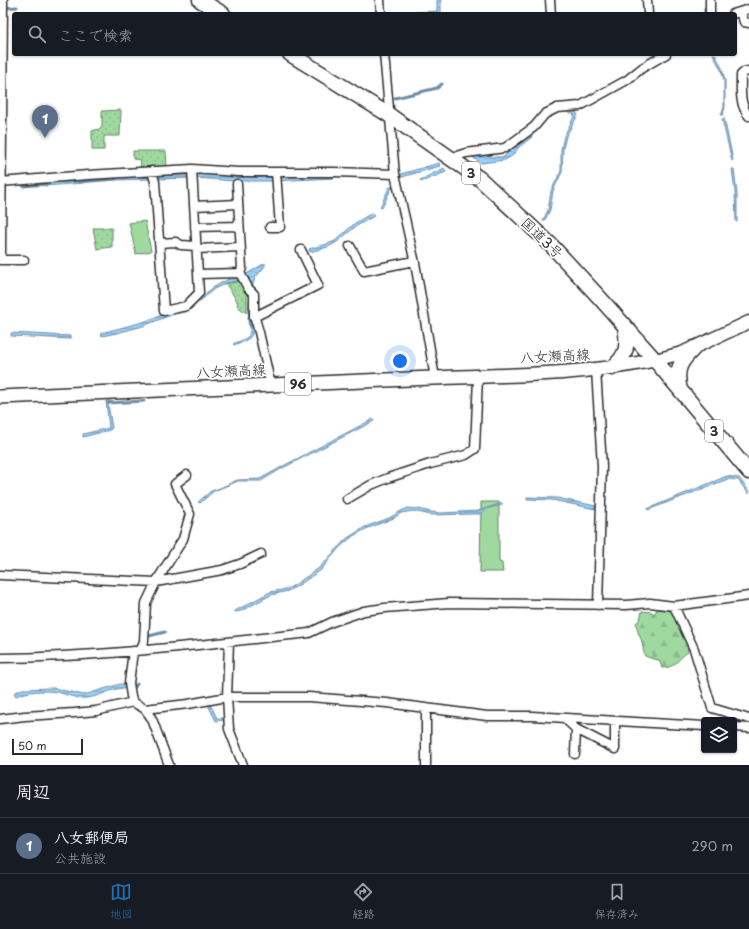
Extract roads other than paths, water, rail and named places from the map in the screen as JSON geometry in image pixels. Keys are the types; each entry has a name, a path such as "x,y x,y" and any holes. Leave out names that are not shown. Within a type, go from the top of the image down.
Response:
{"highway":[{"path":"200,0 220,12"},
{"name":"国道3号","path":"293,56 389,115 480,179 551,245 655,360 749,472"},
{"path":"612,368 623,356 626,350 624,326"},
{"path":"680,390 678,380 681,361 694,348"}],"main road":[{"path":"655,360 682,353 749,322"},
{"name":"八女瀬高線","path":"0,397 478,377 596,370 655,360"}],"street":[{"path":"0,254 2,0"},
{"path":"380,0 381,12"},
{"path":"550,0 551,12"},
{"path":"647,0 648,12"},
{"path":"710,0 710,12"},
{"path":"741,12 744,22 749,23"},
{"path":"384,56 395,174 414,261 435,378"},
{"path":"450,158 466,153 505,148 534,127 545,114 557,108 580,106 627,80 642,68 661,56"},
{"path":"749,71 744,72 741,75 742,101 744,110 749,116"},
{"path":"0,182 83,175 192,169 238,172 334,172 395,174"},
{"path":"152,171 155,182 164,311 186,306 199,294 192,169"},
{"path":"270,227 280,227 276,172"},
{"path":"237,184 242,268 240,272 248,288 254,294 254,317 259,332 271,386"},
{"path":"194,206 238,204"},
{"path":"195,227 239,226"},
{"path":"159,243 176,242 181,245 197,248 240,247"},
{"path":"350,246 364,271 414,261"},
{"path":"254,317 318,285 301,250"},
{"path":"0,260 24,260"},
{"path":"198,274 240,272"},
{"path":"596,370 602,466 598,605"},
{"path":"347,499 371,485 388,478 430,464 466,455 475,449 478,377"},
{"path":"170,765 152,719 145,709 133,702 129,684 137,651 144,641 146,603 156,582 183,539 190,514 175,484 187,474"},
{"path":"0,575 156,582 222,570 240,564 261,554"},
{"path":"0,658 47,658 137,651 308,633 332,622 364,611 386,608 449,603 598,605 650,603 674,606 749,596"},
{"path":"674,606 694,649 712,708 749,720"},
{"path":"229,642 227,697 229,729 243,765"},
{"path":"145,709 188,704 227,697 308,697 387,703 488,716 532,716 701,726"},
{"path":"0,720 25,716 74,714 96,711 133,702"},
{"path":"426,708 426,765"},
{"path":"564,718 576,729 615,749 615,721"},
{"path":"737,727 749,728"},
{"path":"575,754 576,729"}],"water":[{"path":"437,0 441,0 441,12 412,12 437,11"},
{"path":"714,56 716,56 722,68 725,80 725,107 723,115 721,115 724,107 724,80"},
{"path":"570,111 576,112 578,115 566,136 563,149 562,172 553,191 550,210 545,220 543,220 548,210 551,191 561,171 561,149 564,136 575,115 568,112 563,112"},
{"path":"555,113 543,123 535,133 533,132 546,118"},
{"path":"724,118 733,160 732,161 722,119"},
{"path":"529,134 532,137 519,147 512,156 505,160 481,163 472,157 488,154 491,157 504,157 510,149"},
{"path":"439,163 440,166 402,177 401,174"},
{"path":"444,168 446,172 421,182 420,180"},
{"path":"732,169 734,169 737,194 737,222 736,222 735,192"},
{"path":"201,174 257,177 334,174 334,178 273,181 234,181 196,178 113,180 113,178 158,175 188,176"},
{"path":"83,181 83,183 45,186 45,183"},
{"path":"394,185 395,187 391,189 382,208 380,207 389,188"},
{"path":"372,213 374,216 355,227 337,242 328,247 310,252 309,249 335,241 355,223"},
{"path":"265,263 265,266 255,278 252,287 250,285 249,278 246,278 245,275"},
{"path":"238,278 239,280 227,283 214,289 189,311 171,315 143,326 102,336 101,333 143,322 193,304 221,283 229,279"},
{"path":"250,320 253,331 252,334 248,339 234,345 233,344 248,337 250,327 248,321"},
{"path":"11,333 70,336 70,339 11,336"},
{"path":"106,401 111,401 111,404 108,404 112,428 110,430 83,437 83,434 109,428"},
{"path":"373,419 374,421 281,469 261,481 238,481 214,491 200,503 198,502 211,491 237,480 260,479"},
{"path":"727,476 739,478 749,491 749,494 738,480 728,479 648,510 647,509"},
{"path":"527,497 557,498 596,506 595,509 552,500 527,499"},
{"path":"502,503 502,505 489,508 480,514 431,515 413,511 401,513 394,518 353,536 339,548 321,570 299,585 288,591 271,595 241,611 235,612 270,592 287,589 296,584 319,568 346,539 365,527 389,518 403,510 408,508 441,513 478,511"},
{"path":"120,684 125,684 125,688 115,689 86,698 51,691 30,692 16,696 14,693 22,689 53,688 84,695"},
{"path":"210,704 217,718 223,718 224,720 216,721 208,705"}],"waterway":[{"path":"3,8 17,7"},
{"path":"395,98 437,88 442,84"},
{"path":"79,182 116,179"},
{"path":"23,186 48,184"},
{"path":"250,325 251,292"},
{"path":"108,403 144,401"},
{"path":"149,636 165,632"},
{"path":"134,688 137,684"}],"place":[{"name":"八女郵便局","path":"45,138"}]}
